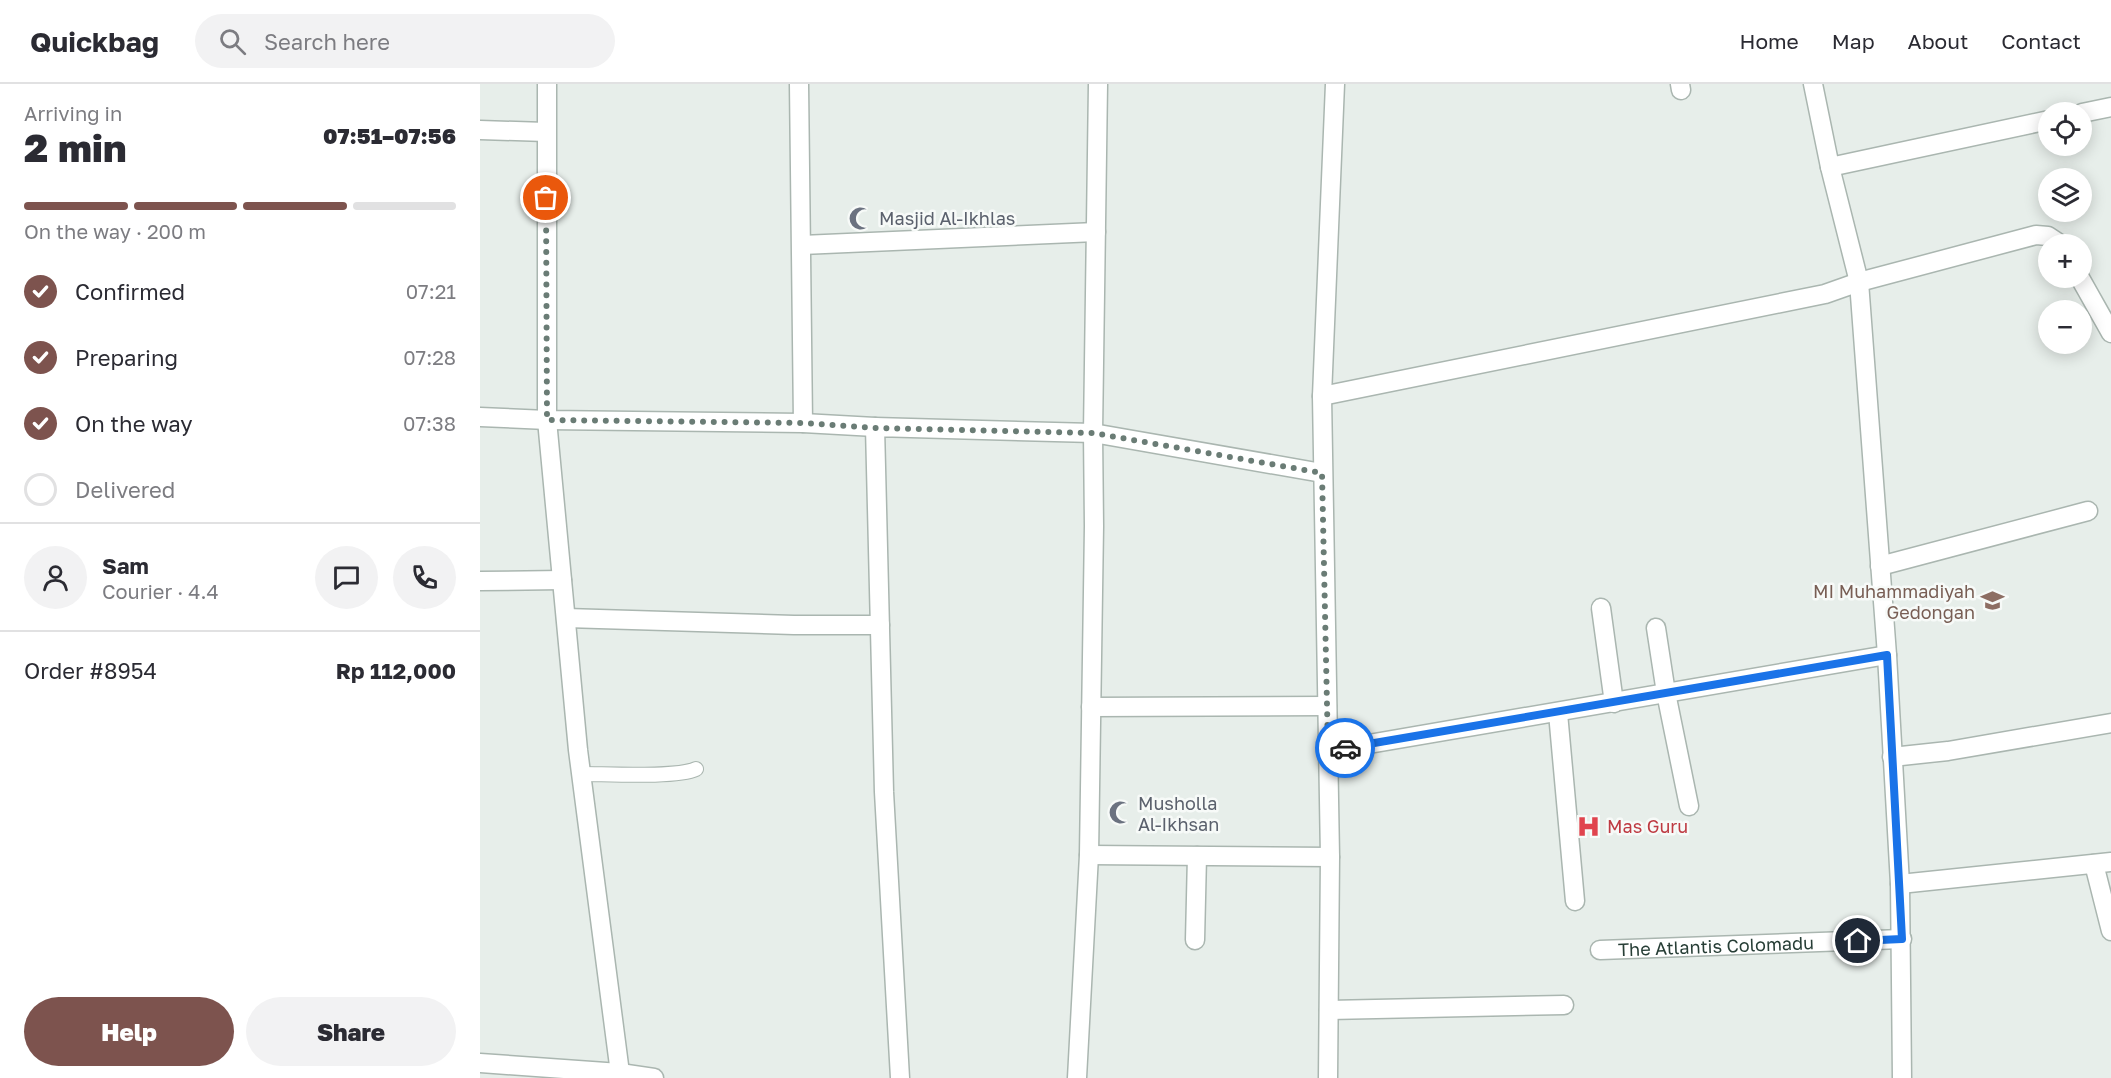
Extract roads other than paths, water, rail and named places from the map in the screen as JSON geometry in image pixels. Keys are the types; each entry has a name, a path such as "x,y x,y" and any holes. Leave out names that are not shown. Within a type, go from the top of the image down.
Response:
{"street":[{"path":"547,84 547,420 582,774 620,1073"},
{"path":"799,84 803,423"},
{"path":"1077,1078 1089,855 1095,526 1093,433 1098,84"},
{"path":"1328,1078 1330,857 1322,396 1335,84"},
{"path":"1813,84 1830,167 1859,282 1887,655 1900,884 1902,1078"},
{"path":"2092,111 2111,107"},
{"path":"1830,167 2038,122"},
{"path":"480,130 546,132"},
{"path":"802,244 1096,232"},
{"path":"1322,396 1825,294 1859,282 2038,235"},
{"path":"2085,288 2111,333"},
{"path":"480,417 803,423 875,428 1093,433 1322,473"},
{"path":"875,428 884,792 900,1078"},
{"path":"1880,566 2088,511"},
{"path":"480,581 562,580"},
{"path":"1601,608 1614,704"},
{"path":"566,618 794,625 880,625"},
{"path":"1656,628 1666,693 1689,806"},
{"path":"1328,751 1614,704 1887,655"},
{"path":"1091,707 1327,706"},
{"path":"1558,713 1575,901"},
{"path":"1893,757 1948,751 2111,723"},
{"path":"1089,855 1330,857"},
{"path":"1195,940 1197,856"},
{"path":"1900,884 2103,863 2111,931"},
{"name":"The Atlantis Colomadu","path":"1600,950 1902,939"},
{"path":"1329,1010 1564,1005"},
{"path":"480,1063 620,1073 654,1078"}],"lane":[{"path":"582,774 654,774 688,772 696,769"}],"place":[{"name":"Masjid Al-Ikhlas","path":"861,218"},
{"name":"MI Muhammadiyah Gedongan","path":"1993,601"},
{"name":"Musholla Al-Ikhsan","path":"1120,813"},
{"name":"Mas Guru","path":"1589,826"}]}
